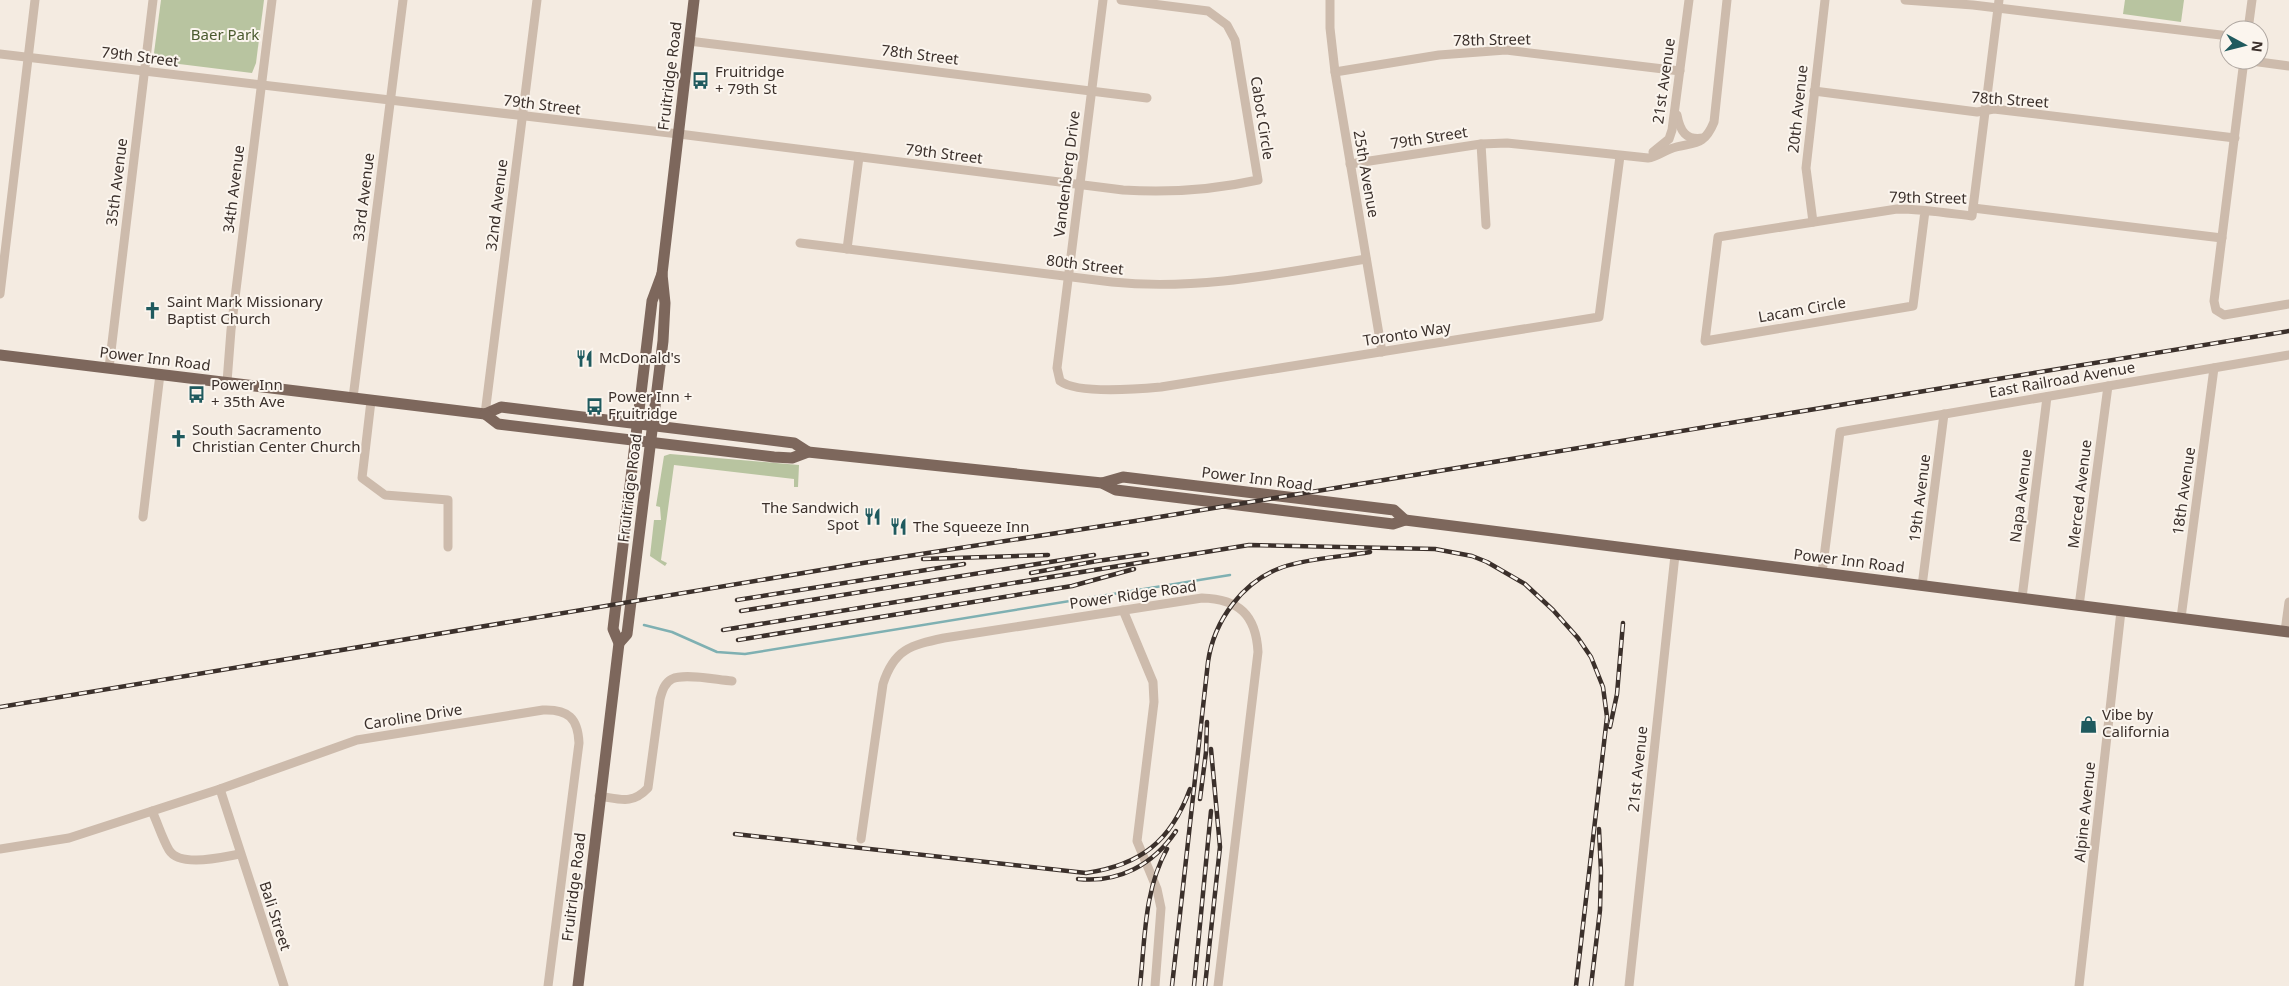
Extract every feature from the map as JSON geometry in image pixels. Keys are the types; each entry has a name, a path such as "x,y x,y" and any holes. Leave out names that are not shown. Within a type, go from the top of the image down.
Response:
{"main road":[{"name":"Fruitridge Road","path":"618,643 628,634 663,341 665,303 662,274 694,0"},
{"name":"Fruitridge Road","path":"578,986 618,643 613,629 652,301 662,274"},
{"name":"Power Inn Road","path":"0,355 485,414 501,407 639,423 794,443 808,452"},
{"name":"Power Inn Road","path":"485,414 498,424 636,441 792,458 808,452 1102,483 1116,490 1393,524 1405,520 2287,632"}],"street":[{"path":"0,294 36,0"},
{"name":"35th Avenue","path":"109,368 154,0"},
{"name":"34th Avenue","path":"227,382 232,320 272,0"},
{"name":"33rd Avenue","path":"353,398 402,0"},
{"name":"32nd Avenue","path":"485,414 537,0"},
{"name":"Vandenberg Drive","path":"1060,381 1057,368 1103,0"},
{"name":"Cabot Circle","path":"1080,185 1123,190 1180,191 1208,189 1258,180 1235,40 1227,25 1216,15 1201,10 1121,0"},
{"name":"25th Avenue","path":"1330,0 1330,28 1335,72 1382,352"},
{"name":"21st Avenue","path":"1642,158 1657,150 1669,139 1689,0"},
{"path":"1620,156 1651,158 1669,149 1698,144 1705,138 1714,122 1727,0"},
{"name":"20th Avenue","path":"1813,222 1806,168 1825,0"},
{"path":"1905,0 1998,4 2219,35"},
{"path":"2249,20 2252,0"},
{"path":"1973,208 1998,4"},
{"name":"78th Street","path":"689,41 1147,98"},
{"name":"78th Street","path":"1335,72 1439,55 1506,50 1680,71"},
{"name":"79th Street","path":"0,54 1080,185"},
{"path":"2269,63 2289,66"},
{"path":"2243,70 2214,301 2216,310 2224,315 2289,304"},
{"name":"78th Street","path":"1814,91 1977,112 1994,109 2235,138"},
{"path":"1675,107 1678,121 1684,134 1697,139 1705,138"},
{"name":"79th Street","path":"1481,144 1486,225"},
{"name":"79th Street","path":"1350,164 1481,144 1527,144 1620,156"},
{"name":"Toronto Way","path":"1060,381 1070,386 1140,389 1599,317 1620,156"},
{"path":"847,249 859,157"},
{"name":"79th Street","path":"1718,237 1898,209 1925,210 1972,216 1973,208 2222,238"},
{"name":"Lacam Circle","path":"1718,237 1705,341 1913,306 1925,210"},
{"name":"80th Street","path":"800,243 1134,285 1216,283 1366,259"},
{"name":"East Railroad Avenue","path":"1822,573 1840,432 2289,355"},
{"name":"18th Avenue","path":"2181,618 2214,368"},
{"path":"143,517 160,374"},
{"name":"Merced Avenue","path":"2079,606 2108,386"},
{"name":"Napa Avenue","path":"2022,598 2047,397"},
{"path":"371,401 362,478 385,495 448,500 448,547"},
{"name":"19th Avenue","path":"1922,586 1944,414"},
{"name":"21st Avenue","path":"1629,986 1675,555"},
{"name":"Power Ridge Road","path":"861,839 883,684 888,667 900,653 915,644 944,638 1202,598 1220,599 1236,605 1250,618 1257,634 1258,652 1218,986"},
{"path":"2287,632 2289,602"},
{"path":"1123,610 1153,682 1154,702 1137,841 1157,889 1161,908 1155,986"},
{"name":"Alpine Avenue","path":"2079,986 2121,611"},
{"path":"599,796 626,800 638,798 648,788 660,699 663,688 671,679 683,677 732,681"},
{"name":"Caroline Drive","path":"0,849 69,838 220,789 366,738 558,709 570,716 578,729 579,743 548,986"},
{"name":"Bali Street","path":"220,789 284,986"},
{"path":"152,811 170,852 178,858 187,861 240,854"}],"green space":[{"name":"Baer Park","path":"161,0 264,0 256,63 252,73 163,62 154,53"},
{"path":"2125,0 2184,0 2181,22 2123,14"},
{"path":"670,454 799,465 798,487 794,487 794,479 674,465 661,560 667,563 665,566 650,556 654,520 661,520 660,507 656,506 664,456"}],"waterway":[{"path":"644,625 672,632 717,652 745,654 1230,575"}],"railway":[{"path":"0,707 863,563 1135,521 2289,331"},
{"path":"723,630 1249,545 1435,549 1472,556 1487,562 1525,584 1553,610 1578,638 1591,657 1603,687 1607,717 1576,986"},
{"path":"1172,986 1208,662 1211,646 1217,631 1224,617 1243,592 1269,573 1283,567 1304,562 1370,552"},
{"path":"1031,573 1147,554"},
{"path":"923,559 1048,555"},
{"path":"741,611 1094,555"},
{"path":"737,600 964,564"},
{"path":"738,640 1072,586 1134,569"},
{"path":"1610,727 1617,694 1623,623"},
{"path":"1200,799 1206,752 1207,722"},
{"path":"1205,986 1220,847 1211,749"},
{"path":"735,834 1086,873 1123,864 1152,848 1173,823 1190,789"},
{"path":"1194,986 1211,811"},
{"path":"1591,986 1600,910 1599,829"},
{"path":"1078,879 1107,878 1121,875 1134,869 1157,853 1176,831"},
{"path":"1140,986 1150,898 1159,865 1167,849"}],"place":[{"name":"Fruitridge + 79th St","path":"701,81"},
{"name":"Saint Mark Missionary Baptist Church","path":"153,311"},
{"name":"McDonald's","path":"585,358"},
{"name":"Power Inn + 35th Ave","path":"197,394"},
{"name":"Power Inn + Fruitridge","path":"594,406"},
{"name":"South Sacramento Christian Center Church","path":"178,439"},
{"name":"The Sandwich Spot","path":"873,517"},
{"name":"The Squeeze Inn","path":"899,527"},
{"name":"Vibe by California","path":"2088,724"}]}
